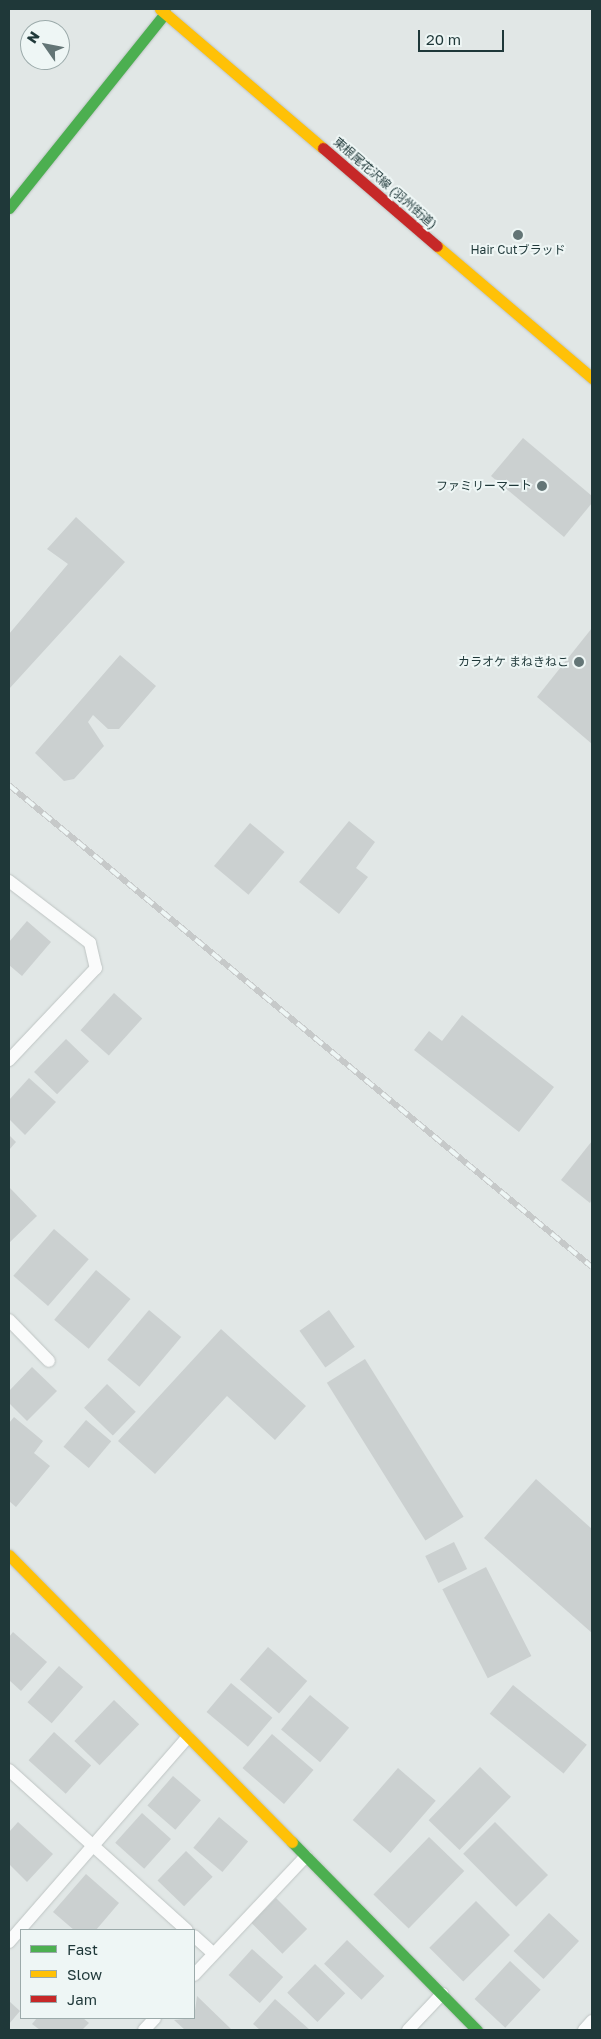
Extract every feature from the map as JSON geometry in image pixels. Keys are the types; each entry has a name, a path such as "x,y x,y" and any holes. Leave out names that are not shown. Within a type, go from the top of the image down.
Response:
{"street":[{"path":"9,208 162,11"},
{"name":"東根尾花沢線 (羽州街道)","path":"162,11 592,378"},
{"path":"9,1555 477,2030"}],"lane":[{"path":"9,881 90,943 96,968 9,1060"},
{"path":"9,1320 49,1361"},
{"path":"20,1929 188,1737"},
{"path":"9,1770 92,1847 186,1929"},
{"path":"195,1974 306,1856"},
{"path":"9,1942 20,1929"},
{"path":"195,1937 214,1953"},
{"path":"408,2030 442,1994"},
{"path":"144,2030 154,2019"},
{"path":"584,2030 592,2021"}],"building":[{"name":"ファミリーマート","path":"523,438 592,496 592,503 564,537 491,476"},
{"path":"76,517 125,562 9,689 9,634 68,564 47,549"},
{"name":"カラオケ まねきねこ","path":"592,628 592,744 537,697"},
{"path":"120,655 156,686 119,729 108,729 93,715 88,722 104,746 74,779 64,781 35,753"},
{"path":"349,821 375,842 356,868 368,877 339,914 299,882"},
{"path":"250,823 284,852 248,895 214,866"},
{"path":"27,921 51,942 22,976 9,965 9,942"},
{"path":"114,993 142,1018 109,1056 81,1030"},
{"path":"462,1015 554,1087 519,1132 414,1050 429,1031 442,1041"},
{"path":"66,1039 89,1061 57,1094 34,1072"},
{"path":"29,1078 56,1102 25,1135 9,1119 9,1100"},
{"path":"9,1135 16,1142 9,1150"},
{"path":"592,1141 592,1199 590,1203 561,1180"},
{"path":"9,1187 37,1216 9,1243"},
{"path":"54,1229 89,1259 48,1306 13,1276"},
{"path":"96,1270 130,1299 89,1349 54,1320"},
{"path":"149,1310 181,1337 139,1387 107,1360"},
{"path":"329,1310 355,1347 325,1368 300,1331"},
{"path":"221,1329 306,1406 275,1440 227,1396 155,1474 118,1441"},
{"path":"365,1359 464,1517 425,1541 327,1383"},
{"path":"32,1367 57,1391 27,1421 9,1403 9,1391"},
{"path":"107,1384 136,1412 113,1436 84,1408"},
{"path":"14,1417 43,1441 34,1453 50,1466 16,1507 9,1501 9,1423"},
{"path":"86,1420 111,1441 89,1468 64,1447"},
{"path":"536,1479 592,1529 592,1633 484,1538"},
{"path":"454,1542 467,1569 438,1583 425,1556"},
{"path":"486,1567 531,1656 488,1678 442,1589"},
{"path":"13,1632 47,1662 21,1691 9,1680 9,1637"},
{"path":"268,1647 307,1681 279,1714 240,1679"},
{"path":"59,1666 83,1687 52,1723 28,1702"},
{"path":"231,1683 272,1718 248,1747 207,1712"},
{"path":"513,1685 587,1745 564,1774 490,1714"},
{"path":"310,1695 349,1728 320,1762 281,1729"},
{"path":"114,1700 139,1724 100,1765 74,1741"},
{"path":"54,1732 91,1765 66,1794 29,1760"},
{"path":"272,1734 314,1770 284,1804 242,1768"},
{"path":"480,1767 511,1797 460,1850 429,1820"},
{"path":"398,1768 436,1801 390,1853 353,1820"},
{"path":"173,1776 201,1800 175,1830 147,1805"},
{"path":"142,1813 171,1839 144,1869 115,1843"},
{"path":"219,1817 248,1841 222,1872 193,1848"},
{"path":"18,1822 53,1854 27,1882 9,1864 9,1832"},
{"path":"495,1822 548,1875 516,1907 463,1854"},
{"path":"429,1837 464,1871 409,1929 373,1895"},
{"path":"186,1851 213,1877 184,1906 158,1880"},
{"path":"86,1874 119,1903 97,1929 73,1929 53,1912"},
{"path":"276,1898 307,1929 282,1954 251,1923"},
{"path":"476,1901 510,1935 463,1982 429,1948"},
{"path":"549,1913 579,1941 544,1979 514,1951"},
{"path":"347,1940 384,1976 361,2000 324,1964"},
{"path":"252,1949 283,1977 260,2003 229,1975"},
{"path":"510,1961 541,1990 505,2028 475,1999"},
{"path":"315,1964 345,1993 317,2022 287,1993"},
{"path":"197,1996 232,2030 185,2030 174,2020 195,2019"},
{"path":"275,1999 310,2030 260,2030 253,2024"},
{"path":"9,2001 20,2011 9,2024"},
{"path":"36,2019 84,2019 89,2023 82,2030 40,2030 32,2024"}],"railway":[{"path":"9,785 592,1267"}],"traffic: fast":[{"path":"9,208 165,13"},
{"path":"292,1842 477,2030"}],"traffic: slow":[{"path":"160,9 323,148"},
{"path":"437,246 592,378"},
{"path":"9,1555 292,1842"}],"traffic: jam":[{"path":"323,148 437,246"}],"place":[{"name":"Hair Cutブラッド","path":"518,235"},
{"name":"ファミリーマート","path":"542,486"},
{"name":"カラオケ まねきねこ","path":"579,662"}]}
